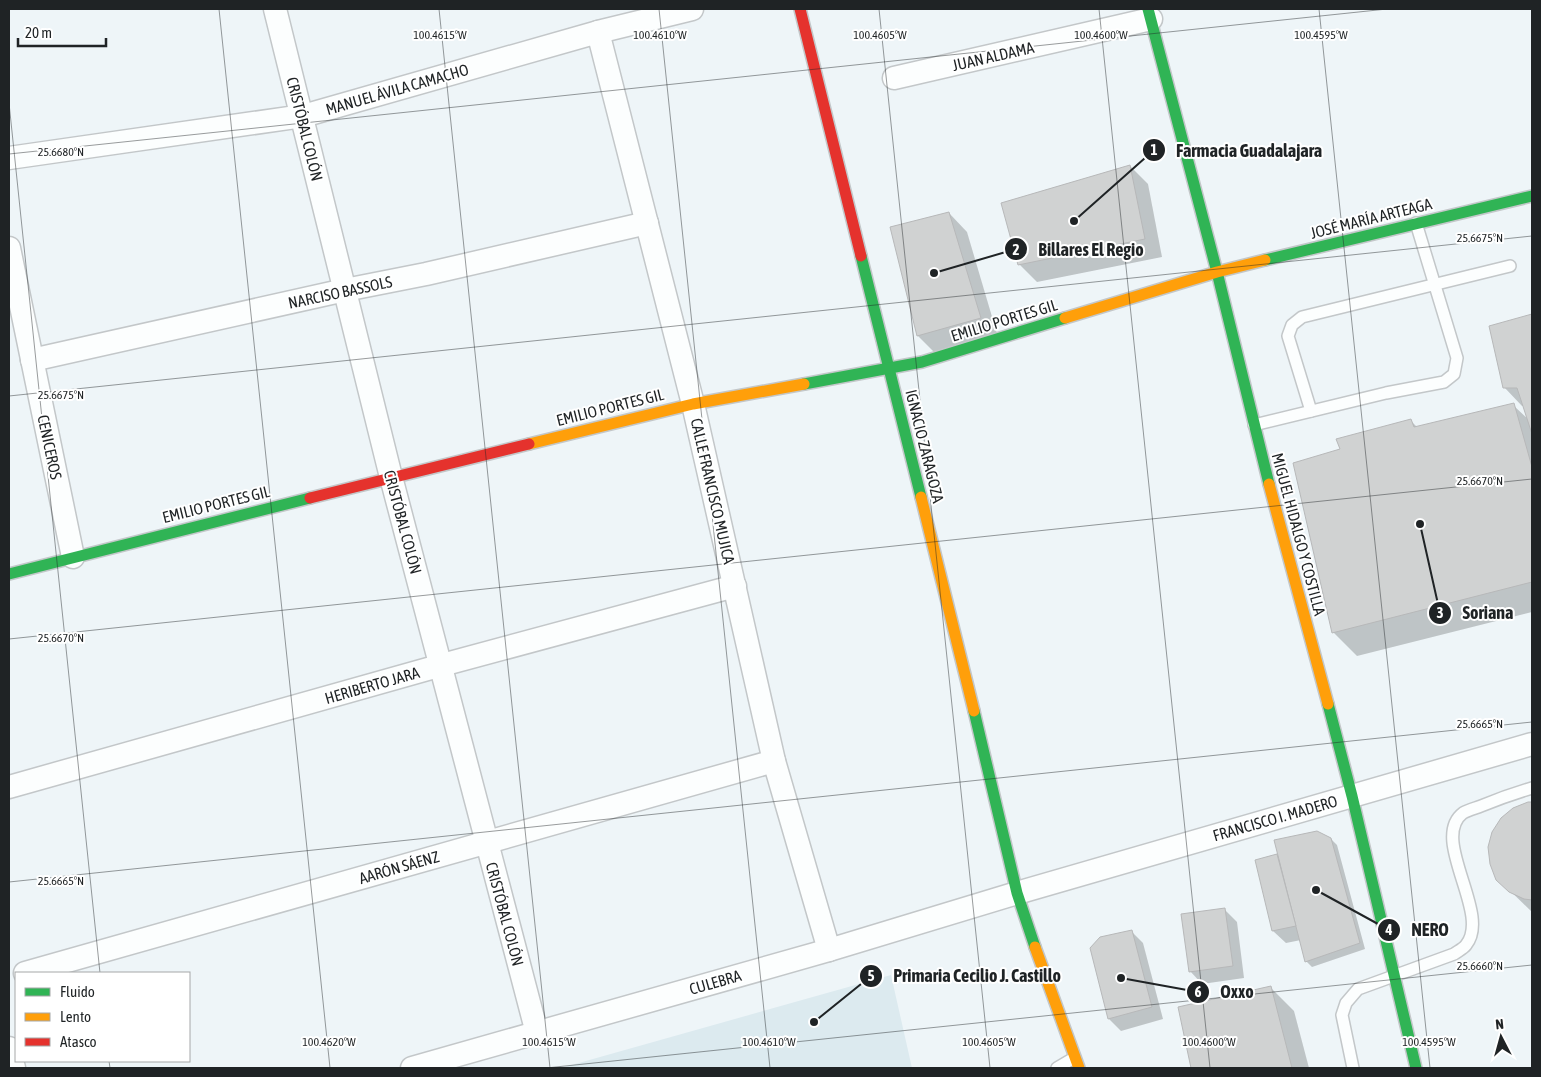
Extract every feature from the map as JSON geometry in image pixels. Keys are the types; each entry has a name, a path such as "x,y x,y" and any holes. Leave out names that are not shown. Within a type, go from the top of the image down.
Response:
{"main road":[{"name":"IGNACIO ZARAGOZA","path":"800,9 938,562 1017,892 1047,983 1077,1063"},
{"name":"MIGUEL HIDALGO Y COSTILLA","path":"1150,14 1218,272 1254,425 1352,796 1416,1068"},
{"name":"JOSÉ MARÍA ARTEAGA","path":"1218,272 1532,196"},
{"name":"EMILIO PORTES GIL","path":"9,574 391,477 693,404 922,362 1218,272"}],"street":[{"name":"CRISTÓBAL COLÓN","path":"275,9 391,477 537,1033"},
{"name":"MANUEL ÁVILA CAMACHO","path":"9,158 303,116 598,32 692,9"},
{"name":"JUAN ALDAMA","path":"894,78 1150,14"},
{"name":"CALLE FRANCISCO MUJICA","path":"598,32 693,404 774,761 829,950"},
{"name":"NARCISO BASSOLS","path":"32,360 345,290 426,274 647,223"},
{"name":"CENICEROS","path":"9,248 73,557"},
{"name":"HERIBERTO JARA","path":"9,787 735,586"},
{"name":"FRANCISCO I. MADERO","path":"1017,892 1532,744"},
{"name":"AARÓN SÁENZ","path":"28,972 774,761"},
{"name":"CULEBRA","path":"412,1068 829,950 1017,892"},
{"path":"9,1048 14,1068"}],"lane":[{"path":"1254,425 1386,393 1444,382 1454,374 1457,358 1416,223"},
{"path":"1311,411 1288,336 1292,325 1302,317 1510,266"},
{"path":"1353,1068 1342,1015 1346,1003 1358,989 1454,954 1467,944 1472,931 1472,916 1452,838 1454,823 1464,812 1532,788"},
{"path":"1057,1068 1077,1063"}],"shaded area":[{"path":"891,975 912,1068 561,1068"}],"building":[{"path":"1130,165 1145,239 1018,265 1001,203"},
{"path":"949,212 981,318 917,336 890,227"},
{"path":"1532,314 1532,434 1517,388 1503,388 1489,326"},
{"path":"1514,403 1532,467 1532,582 1332,633 1293,463 1340,449 1336,439 1411,419 1414,427"},
{"path":"1532,802 1532,900 1524,899 1509,892 1496,880 1490,864 1488,847 1492,832 1501,818 1513,808"},
{"path":"1317,831 1331,838 1360,943 1305,962 1274,840"},
{"path":"1277,854 1296,926 1272,931 1255,860"},
{"path":"1225,908 1233,966 1189,972 1181,914"},
{"path":"1132,930 1152,1007 1108,1019 1090,948 1100,937"},
{"path":"1271,986 1292,1068 1191,1068 1178,1007"}],"traffic: fast":[{"path":"1148,9 1217,272 1269,484"},
{"path":"1265,260 1532,196"},
{"path":"861,256 921,497"},
{"path":"804,384 922,362 1065,318"},
{"path":"9,574 310,498"},
{"path":"1328,704 1352,796 1416,1068"},
{"path":"974,711 1017,893 1035,947"}],"traffic: slow":[{"path":"1065,318 1217,272 1265,260"},
{"path":"529,444 693,404 804,384"},
{"path":"1269,484 1328,704"},
{"path":"921,497 974,711"},
{"path":"1035,947 1079,1068"}],"traffic: jam":[{"path":"800,9 861,256"},
{"path":"310,498 529,444"}],"place":[{"name":"Farmacia Guadalajara","path":"1074,221"},
{"name":"Billares El Regio","path":"934,273"},
{"name":"Soriana","path":"1420,524"},
{"name":"NERO","path":"1316,890"},
{"name":"Oxxo","path":"1121,978"},
{"name":"Primaria Cecilio J. Castillo","path":"814,1022"}]}
